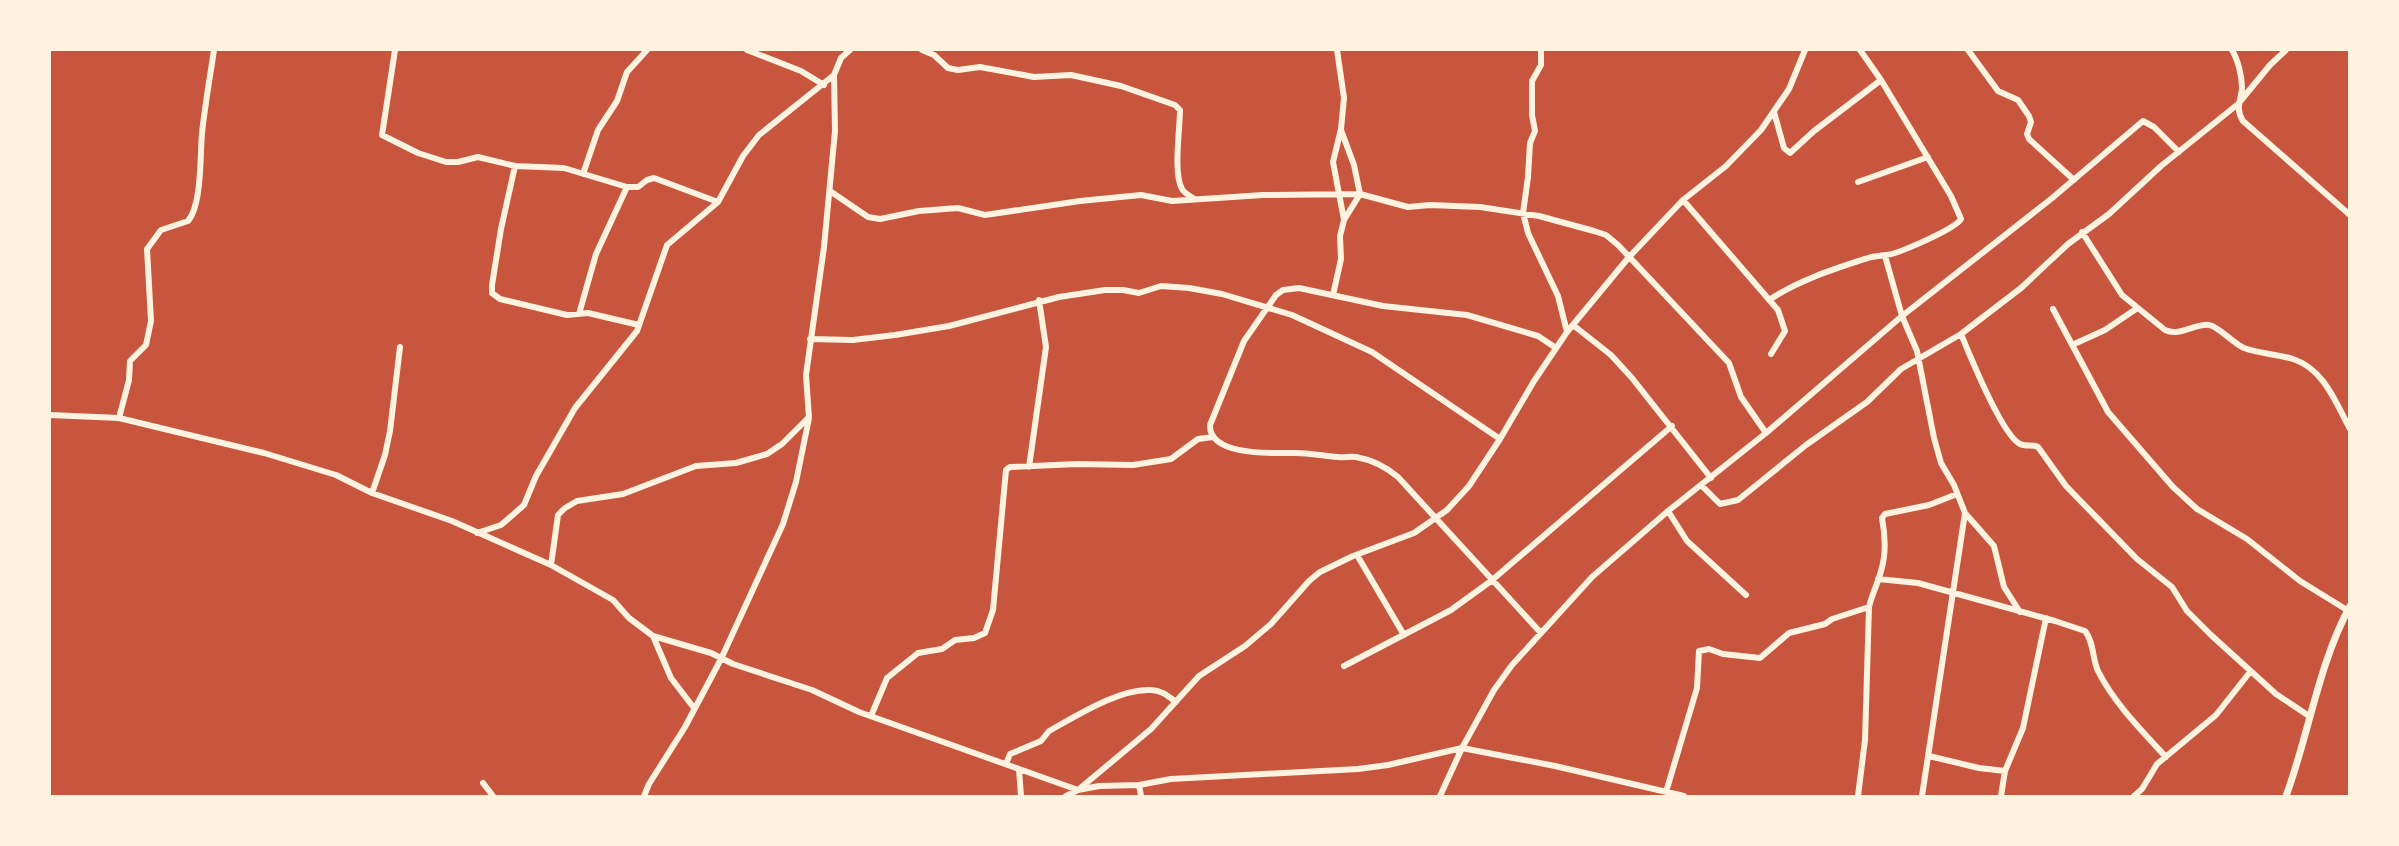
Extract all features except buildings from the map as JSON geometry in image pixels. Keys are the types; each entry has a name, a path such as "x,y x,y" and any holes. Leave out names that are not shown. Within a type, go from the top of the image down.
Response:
{"street":[{"path":"119,418 129,380 130,362 147,345 151,321 147,249 161,230 189,221 195,209 200,174 202,132 214,50"},
{"path":"395,50 382,129 384,137 418,153 446,162 483,158 515,166 564,168 627,187 638,187 646,180 654,178 718,202"},
{"path":"583,174 598,130 617,101 627,72 647,50"},
{"path":"747,50 801,71 824,85"},
{"path":"839,50 841,58"},
{"path":"477,533 501,525 524,505 536,476 575,408 603,371 631,340 639,325 667,245 718,202 743,156 759,135 781,115 824,85 834,75 841,58 850,50"},
{"path":"922,50 934,55 948,68 958,70 980,67 1034,77 1071,75 1121,86 1175,105 1180,110 1178,148 1180,181 1182,190 1193,198"},
{"path":"1337,50 1344,90 1341,129 1333,162 1344,220"},
{"path":"1541,50 1541,65 1532,81 1532,115 1535,131 1530,143 1523,213 1528,233 1558,296 1567,332"},
{"path":"1066,796 1078,790 1151,729 1199,676 1245,646 1271,624 1309,581 1330,567 1414,533 1437,519 1469,486 1567,332 1629,257 1683,200 1747,146 1774,112 1796,76 1805,50"},
{"path":"1769,300 1786,289 1809,279 1867,258 1886,256 1947,230 1961,219 1951,195 1881,80 1860,50"},
{"path":"1968,50 1998,91 2018,100 2029,116 2031,122 2027,134 2029,139 2074,180"},
{"path":"2232,50 2242,88 2238,104 2239,115 2256,135 2349,215"},
{"path":"1701,485 1720,504 1738,500 1806,445 1867,402 1901,369 1934,352 1961,334 2021,288 2082,232 2109,214 2238,104 2270,64 2286,50"},
{"path":"644,796 649,784 675,745 721,659 783,524 796,482 809,418 806,383 830,191 835,131 834,75"},
{"path":"1774,112 1784,148 1790,153 1814,131 1881,80"},
{"path":"1440,796 1462,748 1494,690 1512,665 1592,577 1668,511 1766,433 1902,316 2074,180 2143,121 2154,127 2179,152"},
{"path":"1333,295 1341,259 1340,236 1344,220 1360,194 1354,165 1341,129"},
{"path":"1858,182 1928,157"},
{"path":"515,166 501,229 492,293 500,299 567,315 588,313 639,325"},
{"path":"579,314 596,254 627,187"},
{"path":"830,191 868,217 880,219 949,208 966,208 985,215 1080,201 1141,195 1172,201 1193,198 1360,194 1408,207 1430,205 1480,207 1523,213 1606,236 1629,257 1729,363 1741,397 1766,433"},
{"path":"1683,200 1778,310 1785,331 1771,354"},
{"path":"2082,232 2122,295 2136,309 2168,332 2212,326 2243,347 2294,359 2312,369 2327,386 2349,429"},
{"path":"1886,256 1902,316 1918,359 1938,453 1965,513 1994,546 2004,587 2020,612"},
{"path":"810,339 853,340 895,335 949,326 1039,300 1105,290 1139,293 1156,287 1171,286 1222,294 1269,307 1292,315 1372,352 1500,440"},
{"path":"1541,633 1398,477 1382,464 1354,456 1341,458 1310,453 1256,453 1220,444 1213,437 1210,426 1244,341 1279,292 1288,289 1299,288 1383,306 1467,315 1538,336 1556,348"},
{"path":"1029,466 1046,347 1039,300"},
{"path":"2053,309 2108,412 2173,488 2197,509 2247,539 2300,581 2348,608 2309,716 2299,758 2286,796"},
{"path":"2072,345 2105,330 2136,309"},
{"path":"1573,325 1611,355 1672,426 1710,478"},
{"path":"1961,334 1974,368 2010,435 2021,445 2038,447 2066,486 2137,559 2172,587 2187,610 2250,672 2276,694 2309,716"},
{"path":"372,493 385,455 390,431 400,347"},
{"path":"50,415 119,418 296,462 336,475 372,493 452,521 551,565 613,600 629,618 653,636 711,653 721,659 803,686 871,716 1078,790 1099,786 1139,785 1171,779 1365,768 1462,748 1684,796"},
{"path":"551,565 556,521 558,515 571,504 622,494 696,466 736,463 767,454 782,444 809,418"},
{"path":"1344,666 1451,610 1491,580 1672,426"},
{"path":"871,716 887,678 914,656 924,651 942,649 955,640 974,638 985,633 990,624 995,598 1006,470 1010,467 1029,466 1152,463 1171,459 1198,439 1213,437"},
{"path":"1858,796 1865,740 1869,607 1882,570 1884,548 1882,518 1885,514 1929,505 1957,494"},
{"path":"1668,511 1687,541 1746,595"},
{"path":"1922,796 1965,513"},
{"path":"1357,555 1404,635"},
{"path":"1878,579 1918,583 2085,631 2091,641 2091,651 2098,672 2130,716 2166,757"},
{"path":"1666,792 1697,688 1699,651 1709,649 1723,654 1760,658 1789,633 1825,624 1832,619 1869,607"},
{"path":"2001,796 2006,771 2024,728 2046,618"},
{"path":"653,636 672,678 694,708"},
{"path":"2134,796 2142,789 2154,768 2216,715 2250,672"},
{"path":"1006,764 1010,754 1041,741 1049,731 1126,693 1152,690 1163,693 1176,702"},
{"path":"1929,756 1979,768 2006,771"},
{"path":"1019,769 1021,796"},
{"path":"483,783 493,796"},
{"path":"1139,785 1141,796"}]}
